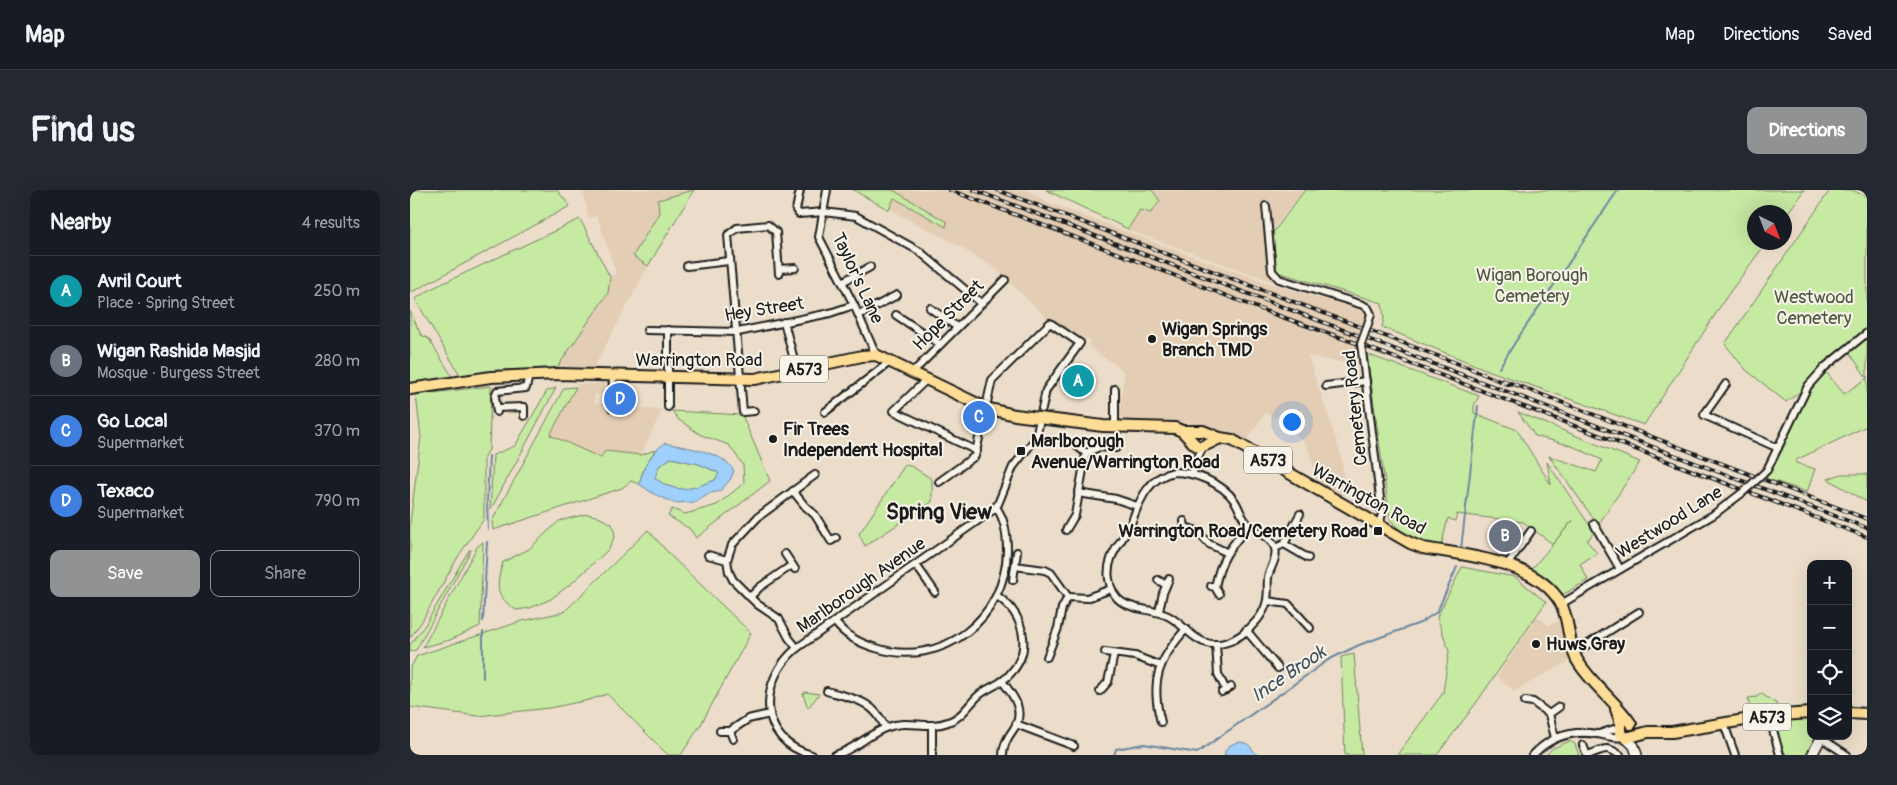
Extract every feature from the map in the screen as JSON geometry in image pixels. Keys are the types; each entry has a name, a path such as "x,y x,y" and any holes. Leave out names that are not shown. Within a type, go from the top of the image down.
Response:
{"main road":[{"name":"Warrington Road","path":"411,388 491,377 558,374 741,380 755,379 862,356 876,355 986,408 1043,409 1115,427 1175,428 1200,440 1220,438 1232,440 1350,507 1410,544 1507,565 1527,572 1552,592 1561,604 1578,662 1632,724"},
{"name":"Warrington Road","path":"1613,703 1618,714 1620,726"},
{"name":"A573","path":"1655,732 1632,724 1624,723 1620,726 1620,734 1627,737 1655,732 1672,732 1769,716 1807,713"},
{"path":"1852,713 1867,714"},
{"path":"1627,737 1635,729 1632,724"}],"street":[{"path":"800,190 797,213 824,212 856,216 919,251 981,303"},
{"name":"Taylor's Lane","path":"827,190 819,237 859,315 876,355"},
{"name":"Cemetery Road","path":"1266,206 1272,271 1275,275 1279,279 1364,305 1371,314 1361,344 1382,514 1379,525"},
{"path":"754,412 743,412 738,332 729,261 728,235 737,228 768,225 776,232 779,272 795,268"},
{"path":"687,266 729,261"},
{"path":"842,282 870,267"},
{"name":"Hope Street","path":"912,372 1005,280"},
{"path":"859,315 896,295"},
{"name":"Hey Street","path":"647,330 738,332 830,313 854,305"},
{"path":"930,308 957,327"},
{"path":"896,315 940,344"},
{"path":"784,322 797,371"},
{"name":"Marlborough Avenue","path":"812,755 797,750 785,741 775,729 770,714 769,695 775,676 783,661 797,648 996,507 1013,467 1036,438 1046,390 1080,343 1050,323 992,380 986,408"},
{"path":"668,330 668,408"},
{"name":"Westwood Lane","path":"1561,604 1714,515 1742,493 1767,470 1808,386 1825,367 1867,333"},
{"path":"825,412 891,361"},
{"path":"524,416 524,407 497,410 495,396 497,391 526,388 529,375"},
{"path":"612,408 613,376"},
{"path":"926,379 894,411 977,451"},
{"path":"1326,386 1366,381"},
{"path":"1726,384 1704,415 1778,448"},
{"path":"1115,388 1115,427"},
{"path":"940,482 971,459 977,451 986,408"},
{"path":"1192,474 1200,440"},
{"path":"1066,530 1075,515 1086,453 1094,448 1108,444 1116,448"},
{"path":"1078,448 1086,453"},
{"path":"1174,472 1192,474 1217,486 1230,495 1249,526 1267,538 1275,548 1275,560 1269,576 1267,601 1258,620 1232,640 1216,644 1204,642 1172,618 1159,611 1129,607 1123,603 1111,588 1108,572 1110,558 1130,525 1137,506 1147,489 1159,477 1174,472"},
{"path":"797,648 786,634 779,619 750,597 733,580 726,560 734,541 763,512 815,475"},
{"path":"793,490 805,506 816,515 832,541"},
{"path":"1078,493 1116,499 1137,506"},
{"path":"835,622 843,632 855,640 882,650 906,653 930,650 947,644 972,628 985,614 997,596 1005,574 1007,543 1003,522 996,507"},
{"path":"1275,548 1284,544 1300,512"},
{"path":"1071,523 1078,528"},
{"path":"1594,524 1620,570"},
{"path":"1219,594 1213,586 1220,564 1226,552 1249,526"},
{"path":"1183,527 1197,532 1209,544 1226,552"},
{"path":"1507,565 1531,531"},
{"path":"1284,544 1308,558"},
{"path":"1013,580 1017,552"},
{"path":"750,597 760,587 793,567 785,554"},
{"path":"708,555 726,560"},
{"path":"916,565 935,592"},
{"path":"1015,566 1045,570 1051,573 1068,597"},
{"path":"1158,580 1168,582 1159,611"},
{"path":"1068,597 1087,598 1111,588"},
{"path":"837,755 849,750 885,728 903,723 932,726 946,723 957,718 982,693 1002,681 1017,666 1024,640 1022,629 1015,613 997,596"},
{"path":"1048,657 1058,628 1062,608 1068,597"},
{"path":"1267,601 1288,604 1307,620 1310,628"},
{"path":"1574,653 1639,612"},
{"path":"1161,722 1156,704 1155,688 1161,666 1172,646 1186,629"},
{"path":"1246,630 1276,660 1278,668"},
{"path":"1216,644 1218,674 1226,690"},
{"path":"1051,646 1059,648"},
{"path":"1106,652 1135,656 1161,666"},
{"path":"1100,693 1108,682 1114,654"},
{"path":"1002,681 1018,704 1019,714 1016,724 1007,739 1003,755"},
{"path":"831,694 870,706 878,712 885,728"},
{"path":"1525,701 1533,702 1549,714 1555,738"},
{"path":"1549,714 1559,707"},
{"path":"720,730 730,731 748,719 770,714"},
{"path":"1769,716 1780,755"},
{"path":"1016,724 1072,745 1072,736"},
{"path":"1724,724 1734,755"},
{"path":"932,726 932,755"},
{"path":"1598,734 1620,726"},
{"path":"730,731 733,740"},
{"path":"1533,755 1555,738 1571,733 1598,734 1616,738 1627,737 1633,744 1635,754"},
{"path":"1812,755 1820,740"},
{"path":"1826,740 1847,755"},
{"path":"1583,745 1588,755 1608,748 1617,754"}],"shaded area":[{"path":"591,190 694,190 658,200 659,213 633,256 648,266 592,371 556,369 608,293 610,277 616,273 597,216 589,218 583,193"},
{"name":"Wigan Springs Branch TMD","path":"853,190 1027,190 1050,203 1175,250 1268,283 1364,311 1366,316 1354,355 1355,365 1308,356 1340,451 1344,475 1344,499 1315,483 1313,464 1307,446 1278,414 1276,418 1265,413 1246,442 1222,431 1197,423 1125,423 1120,413 1124,371 1088,346 1091,341 1047,318 997,270 952,242"},
{"path":"1153,190 1304,190 1270,233 1274,282 1128,230 1140,210 1152,214 1161,202"},
{"path":"605,383 605,394 595,394 594,403 612,405 614,383 632,384 635,408 662,410 641,455 605,451 601,458 550,435 578,384"},
{"path":"1537,616 1548,625 1560,621 1569,661 1515,691 1497,677"}],"green space":[{"path":"410,190 557,190 570,206 412,292 410,290"},
{"path":"694,190 648,266 633,256 659,213 658,200"},
{"path":"853,190 893,190 947,222 946,227 894,198 889,210"},
{"path":"1046,190 1152,190 1160,201 1151,213 1140,210 1128,229"},
{"name":"Wigan Borough Cemetery","path":"1305,190 1804,190 1792,207 1792,205 1747,205 1747,250 1761,250 1727,296 1644,425 1490,371 1382,327 1384,318 1382,303 1277,272 1272,234"},
{"name":"Westwood Cemetery","path":"1830,190 1852,190 1867,197 1867,333 1808,386 1786,402 1745,369 1725,344 1789,250 1792,250 1792,246"},
{"path":"580,219 610,277 608,293 556,369 460,375 415,299 433,288"},
{"path":"410,311 421,335 429,339 453,378 410,384"},
{"path":"1867,338 1867,378 1849,352"},
{"path":"1367,354 1479,396 1474,406 1474,413 1517,430 1551,485 1547,462 1594,532 1587,541 1597,553 1580,564 1588,580 1564,594 1553,590 1531,570 1553,544 1523,522 1457,514 1455,521 1448,518 1441,547 1412,538 1395,525 1390,519"},
{"path":"1826,372 1844,394 1867,378 1867,426 1796,460 1796,463 1815,469 1807,492 1765,478 1776,462 1807,397"},
{"path":"491,386 489,450 484,457 484,519 459,555 422,621 410,638 410,523 421,437 416,395"},
{"path":"576,387 550,435 601,458 605,451 641,455 655,450 644,468 639,484 631,481 622,488 493,530 492,521 564,388"},
{"path":"556,388 490,511 493,455 515,446 547,391"},
{"path":"672,411 742,415 770,481 696,538 690,529 668,516 672,509 685,514 717,505 744,483 743,465 729,445 701,435 679,420"},
{"path":"1518,412 1640,462 1598,525 1549,456 1596,472 1602,460 1572,446 1535,436"},
{"path":"671,458 699,464 719,473 715,480 691,488 677,489 670,487 654,478 659,466"},
{"path":"905,465 911,466 932,479 932,502 865,546 859,534"},
{"path":"1841,474 1867,474 1867,502 1828,479"},
{"path":"587,514 612,524 615,535 609,549 551,599 530,608 516,610 509,605 500,595 498,584 503,562 529,549 559,521"},
{"path":"648,530 672,557 751,633 700,726 681,755 668,755 607,694 589,700 549,708 478,716 410,707 410,669 417,656 522,621 564,612"},
{"path":"483,542 480,626 450,640 423,647 477,547"},
{"path":"469,550 471,550 416,650 410,652 410,645 425,625"},
{"path":"1462,567 1515,577 1546,602 1474,706 1437,755 1397,755 1443,693 1449,651 1437,617"},
{"path":"1354,654 1362,755 1345,755 1341,657"},
{"path":"805,692 819,694 808,708 803,694"},
{"path":"1760,693 1777,704 1775,706 1750,709 1748,698 1757,697"},
{"path":"1807,719 1807,740 1815,740 1806,755 1786,755 1781,744 1777,725 1782,721"},
{"path":"1570,741 1575,744 1579,755 1546,755 1553,748"}],"water":[{"path":"665,443 704,451 722,459 734,471 730,480 720,491 707,494 695,502 674,503 654,494 639,484 648,461","holes":["671,458 699,464 719,473 715,480 684,489 670,487 655,478 659,466"]},
{"path":"1235,743 1248,744 1257,755 1224,755 1226,749"}],"waterway":[{"name":"Ince Brook","path":"1499,368 1618,190"},
{"name":"Ince Brook","path":"1461,549 1478,406"},
{"path":"488,529 489,456"},
{"path":"483,621 487,542"},
{"name":"Ince Brook","path":"1114,755 1116,749 1144,744 1197,753 1328,660 1359,645 1420,623 1437,612 1457,567"},
{"path":"483,632 483,678"}],"railway":[{"path":"950,190 1268,312 1356,343 1867,537"},
{"path":"974,190 1867,528"},
{"path":"997,190 1467,367 1509,385"},
{"path":"1503,380 1867,519"}],"place":[{"name":"Wigan Springs Branch TMD","path":"1152,339"},
{"name":"Avril Court","path":"1078,381"},
{"name":"Texaco","path":"620,399"},
{"name":"Go Local","path":"979,417"},
{"name":"Fir Trees Independent Hospital","path":"773,439"},
{"name":"Marlborough Avenue/Warrington Road","path":"1021,451"},
{"name":"Warrington Road/Cemetery Road","path":"1378,531"},
{"name":"Wigan Rashida Masjid","path":"1505,536"},
{"name":"Huws Gray","path":"1536,644"}],"district":[{"name":"Spring View","path":"939,511"}]}
